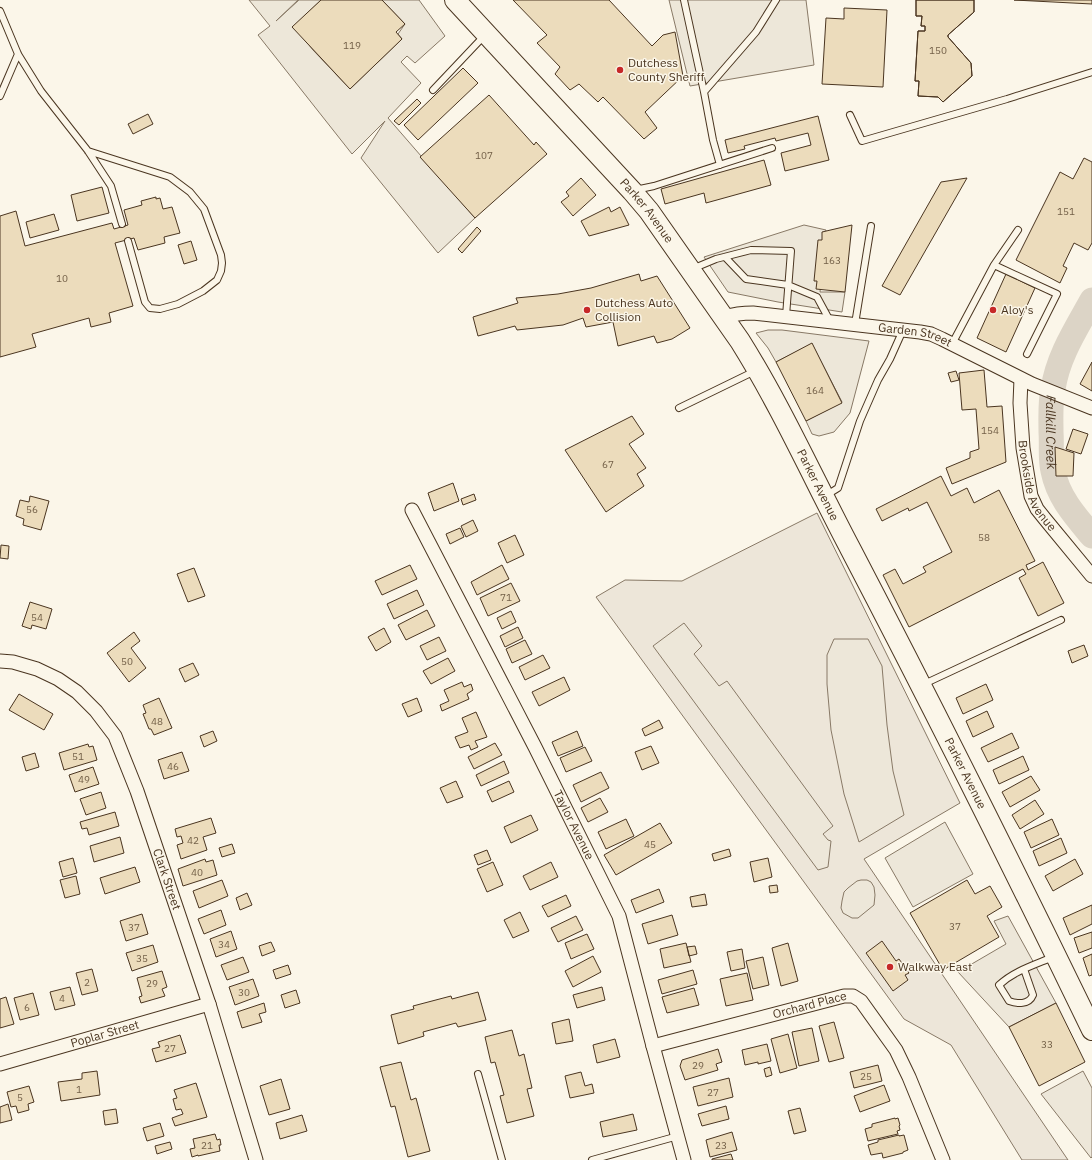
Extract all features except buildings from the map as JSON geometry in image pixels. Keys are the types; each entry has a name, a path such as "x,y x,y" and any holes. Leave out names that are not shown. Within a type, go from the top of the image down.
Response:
{"main road":[{"name":"Parker Avenue","path":"454,0 632,191 691,270 724,317 758,370 784,418 920,686 1092,1030"}],"street":[{"name":"Garden Street","path":"724,317 743,312 931,334 1021,379 1092,408"},
{"name":"Brookside Avenue","path":"1021,379 1020,403 1023,448 1031,496 1037,509 1092,576"},
{"name":"Taylor Avenue","path":"412,510 535,747 619,916 684,1160"},
{"name":"Clark Street","path":"0,661 13,662 37,669 58,679 77,692 96,711 115,736 137,791 209,1004 256,1160"},
{"name":"Orchard Place","path":"653,1046 844,996 853,996 861,1001 896,1050 909,1077 943,1160"},
{"name":"Poplar Street","path":"0,1064 209,1004"}],"lane":[{"path":"684,0 713,140 720,165"},
{"path":"704,92 756,32 776,0"},
{"path":"0,11 18,54 41,91 88,151 111,186 122,224"},
{"path":"433,90 486,34"},
{"path":"0,96 18,54"},
{"path":"850,115 862,141 1007,99 1092,72"},
{"path":"632,191 654,186 772,148"},
{"path":"88,151 170,177 190,192 204,209 221,255 221,272 217,280 197,295 178,304 160,309 150,308 145,302 128,241"},
{"path":"855,324 870,226"},
{"path":"952,344 994,265 1018,230"},
{"path":"691,270 716,259 751,250 791,251 786,316"},
{"path":"726,257 746,280 788,285 817,297 830,321"},
{"path":"994,265 1057,294 1027,354"},
{"path":"824,497 838,488 846,460 863,414 903,330"},
{"path":"679,408 758,370"},
{"path":"920,686 1061,620"},
{"path":"1024,969 1033,995 1032,998 1026,1002 1017,1004 1009,1002 999,984 1024,969 1056,956"},
{"path":"478,1074 502,1160"},
{"path":"592,1160 678,1136"}],"shaded area":[{"path":"249,0 298,0 276,21 299,0 321,0 294,26 313,50 350,89 402,39 398,34 405,24 382,0 419,0 445,36 415,63 407,56 401,62 421,83 388,118 475,218 438,253 361,158 385,121 352,154 258,35 270,26"},
{"path":"669,0 806,0 814,65 690,86"},
{"path":"804,225 826,230 820,292 845,292 842,312 778,302 728,292 704,257"},
{"path":"768,330 782,330 869,341 850,413 834,432 819,436 812,434 806,421 842,402 812,344 776,362 768,348 756,333"},
{"path":"817,513 960,803 864,859 1068,1160 1022,1160 951,1045 904,1019 596,597 625,580 682,581"},
{"path":"684,623 702,646 694,654 719,686 727,681 833,826 823,834 828,840 831,841 828,867 818,870 653,646"},
{"path":"834,639 868,639 882,666 893,771 904,815 859,842 844,794 831,730 827,684 827,655"},
{"path":"945,822 973,874 913,907 885,858"},
{"path":"861,880 871,882 874,887 874,905 858,918 852,918 843,913 841,908 844,892 857,881"},
{"path":"1008,916 1056,1003 1009,1027 958,972 1006,944 994,921"},
{"path":"1083,1071 1092,1088 1091,1158 1041,1094"}],"waterway":[{"name":"Fallkill Creek","path":"1092,300 1063,354 1055,377 1051,405 1052,462 1055,480 1068,506 1092,536"}],"place":[{"name":"Dutchess County Sheriff","path":"620,70"},
{"name":"Dutchess Auto Collision","path":"587,310"},
{"name":"Aloy's","path":"993,310"},
{"name":"Walkway East","path":"890,967"}]}
